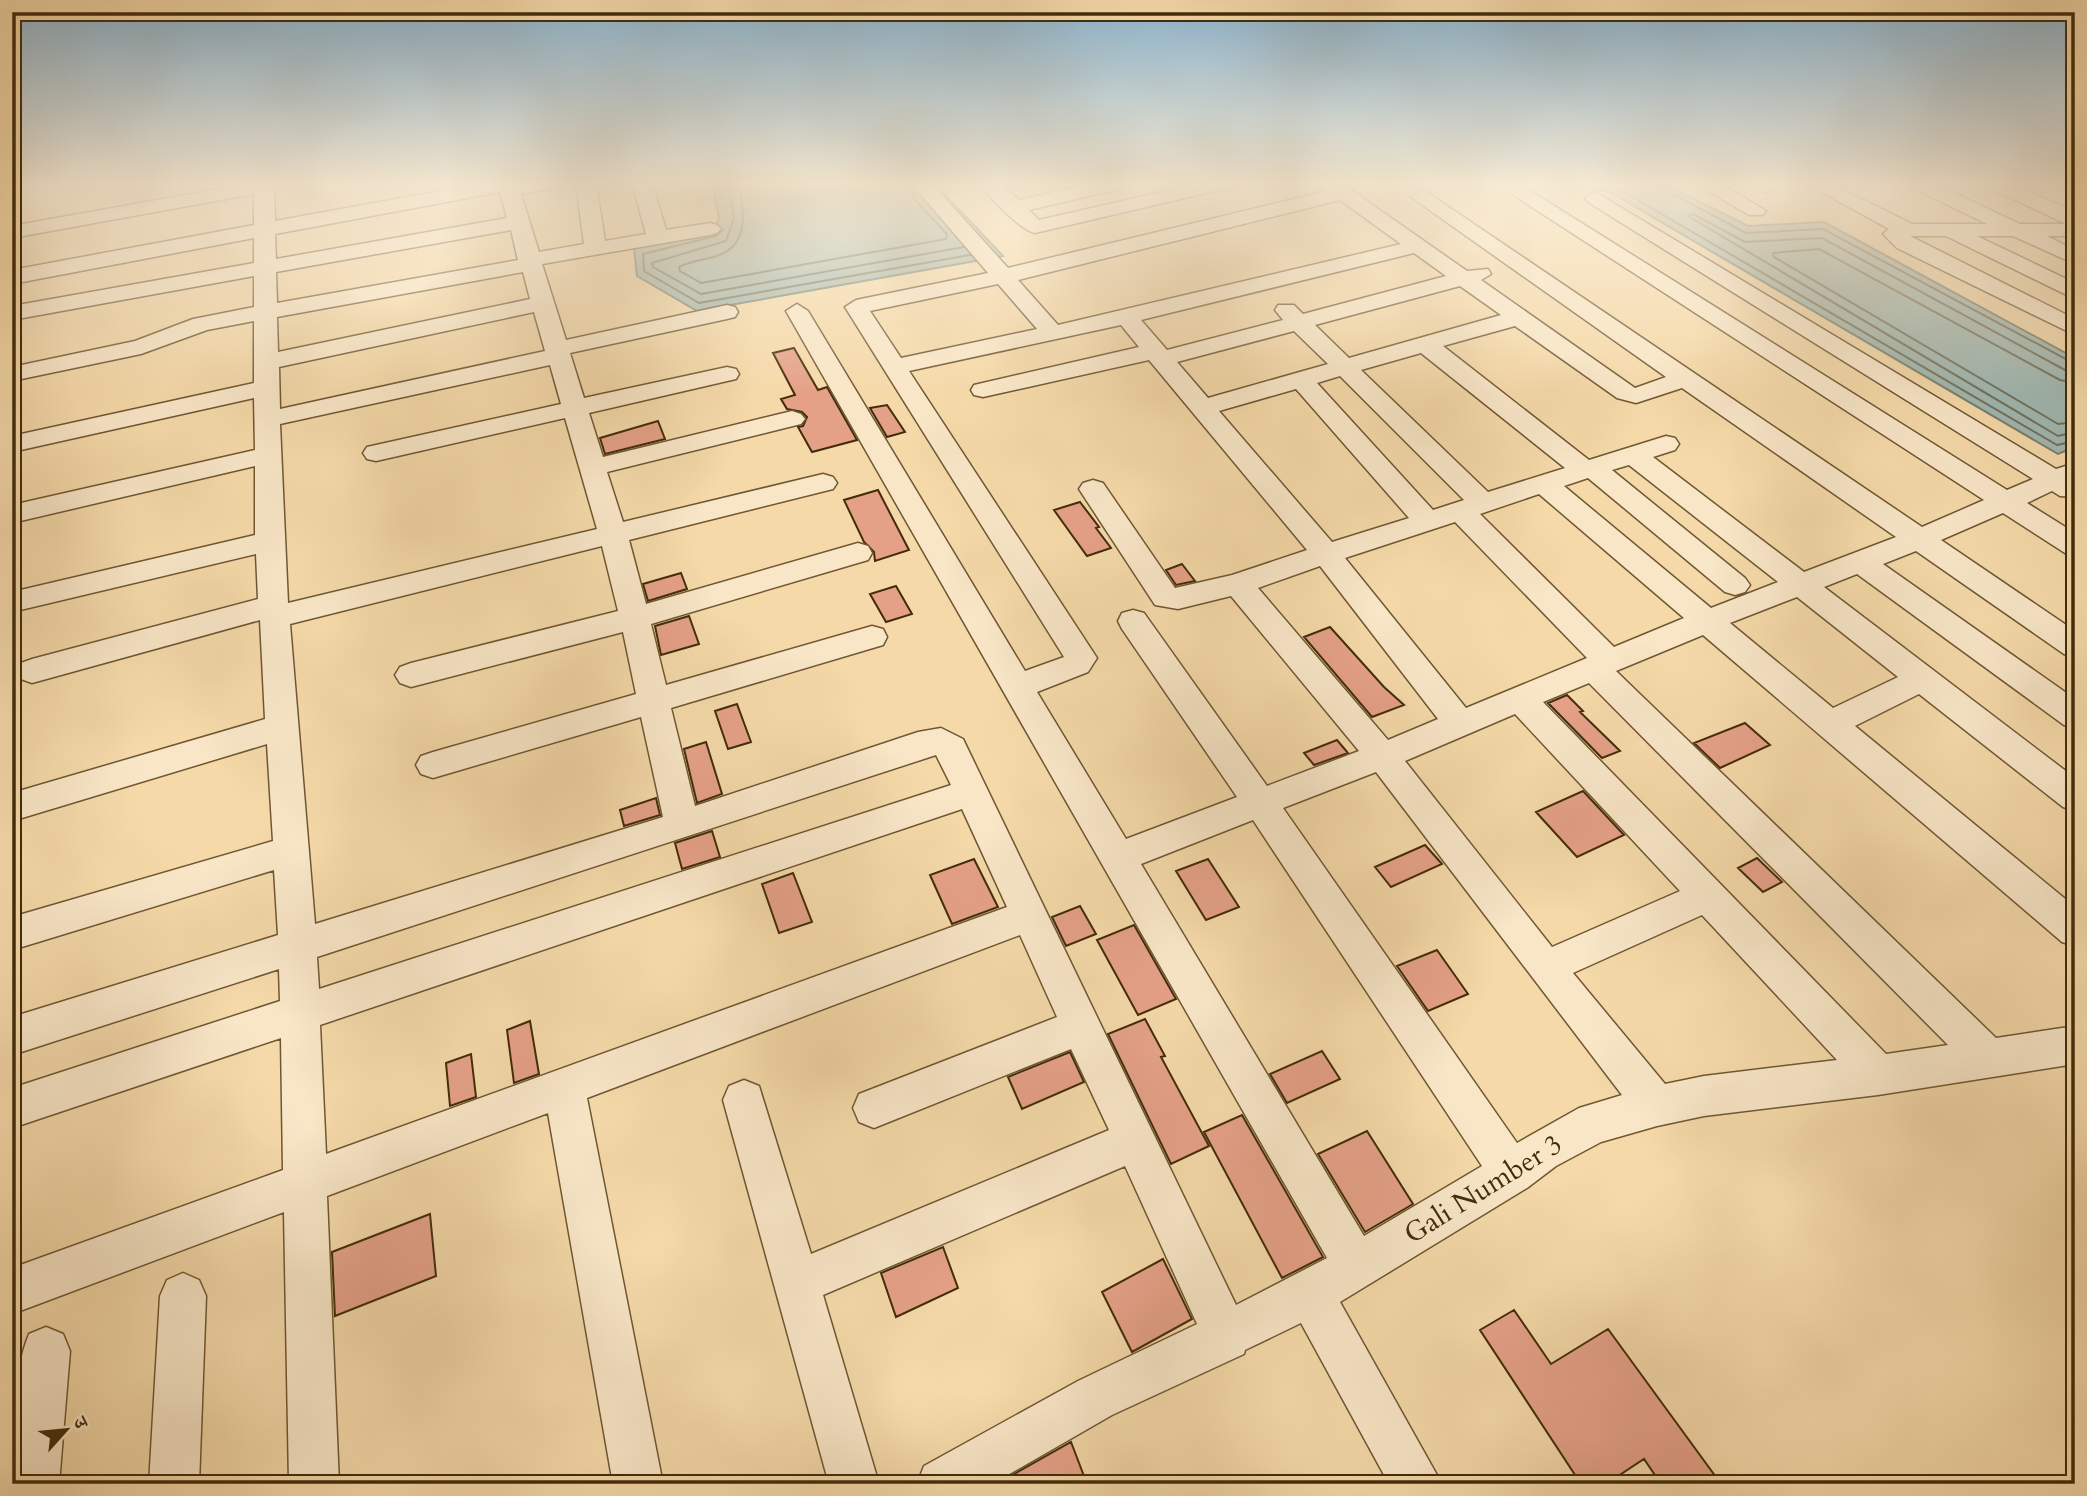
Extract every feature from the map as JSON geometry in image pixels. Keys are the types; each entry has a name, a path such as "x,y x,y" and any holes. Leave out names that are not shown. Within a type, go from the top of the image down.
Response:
{"street":[{"path":"12,277 139,253"},
{"path":"265,253 269,541 298,946 314,1484"},
{"path":"12,313 349,253"},
{"path":"527,253 612,536 682,825"},
{"path":"12,374 141,347 188,327 573,253"},
{"path":"985,253 1053,333"},
{"path":"1016,687 1077,664 1081,658 856,307 1103,253"},
{"path":"894,368 1126,317 1396,253"},
{"path":"1428,253 1631,396 1683,379"},
{"path":"1501,253 2075,646"},
{"path":"1614,253 2075,546"},
{"path":"1686,253 2068,482"},
{"path":"1925,253 2075,328"},
{"path":"1993,253 2075,292"},
{"path":"983,390 1158,355 1298,323 1516,263"},
{"path":"1260,285 1343,367 1473,508 1601,664 1989,1058"},
{"path":"267,390 542,303"},
{"path":"12,444 267,390 556,352 727,312"},
{"path":"797,312 1357,1267"},
{"path":"1126,317 1326,554 1459,722"},
{"path":"1202,408 1520,317"},
{"path":"1425,344 1735,585"},
{"path":"376,453 727,374"},
{"path":"1300,379 1428,522"},
{"path":"591,468 792,419"},
{"path":"1093,489 1166,598 1178,600 1238,584 1666,444"},
{"path":"12,513 268,455"},
{"path":"1633,455 2075,797"},
{"path":"32,671 274,612 612,536 823,482"},
{"path":"1116,858 1382,757 1459,722 2006,502 2068,482"},
{"path":"1544,484 2075,930"},
{"path":"12,602 269,541"},
{"path":"411,675 634,618 858,553"},
{"path":"1861,562 2075,716"},
{"path":"1238,584 1382,757 1545,968 1657,1106"},
{"path":"1133,621 1512,1173"},
{"path":"433,765 872,637"},
{"path":"1831,723 1922,679"},
{"path":"1520,698 1878,1075"},
{"path":"12,807 282,727"},
{"path":"12,1036 682,825 931,741 941,741 951,748 1079,1027 1227,1337"},
{"path":"12,1108 971,792"},
{"path":"12,934 291,850"},
{"path":"1545,968 1707,895"},
{"path":"12,1291 1028,916"},
{"path":"874,1108 1079,1027"},
{"name":"Gali Number 3","path":"942,1484 1096,1398 1227,1337 1310,1294 1512,1173 1541,1151 1594,1123 1704,1096 1878,1075 2075,1045"},
{"path":"564,1087 638,1484"},
{"path":"744,1100 854,1484"},
{"path":"797,1283 1134,1141"},
{"path":"1310,1294 1417,1484"},
{"path":"174,1484 183,1296"},
{"path":"34,1484 46,1351"}],"water":[{"path":"634,253 1000,253 1003,256 697,311 637,276"},
{"path":"1714,253 1881,253 2075,358 2075,447 2058,454"}],"building":[{"path":"794,348 818,390 827,387 857,440 812,452 798,427 803,426 807,417 802,412 787,409 781,399 795,395 773,353"},
{"path":"887,405 905,432 887,437 870,408"},
{"path":"658,421 665,439 605,454 600,438"},
{"path":"878,490 909,550 875,561 874,552 864,542 844,500"},
{"path":"1080,502 1111,548 1087,556 1054,510"},
{"path":"1182,564 1195,581 1176,585 1166,570"},
{"path":"681,573 687,589 648,601 643,584"},
{"path":"896,586 912,614 886,622 870,594"},
{"path":"689,616 699,644 661,655 655,626"},
{"path":"1330,627 1384,687 1404,705 1372,717 1304,637"},
{"path":"1567,695 1583,711 1580,712 1620,751 1602,758 1548,703"},
{"path":"737,704 751,742 728,749 715,711"},
{"path":"1745,723 1770,745 1720,768 1694,743"},
{"path":"1337,740 1348,753 1314,765 1304,753"},
{"path":"706,742 722,794 697,803 684,749"},
{"path":"1583,791 1624,835 1577,857 1536,812"},
{"path":"656,798 660,815 624,826 620,810"},
{"path":"712,831 720,857 682,869 675,843"},
{"path":"1425,845 1442,864 1391,887 1375,867"},
{"path":"1757,858 1782,882 1763,892 1738,868"},
{"path":"974,859 998,907 952,924 930,875"},
{"path":"1208,859 1239,907 1206,920 1176,871"},
{"path":"793,873 812,922 779,933 762,884"},
{"path":"1080,906 1096,934 1066,946 1052,917"},
{"path":"1134,925 1176,999 1138,1015 1097,940"},
{"path":"1437,950 1468,994 1428,1011 1397,966"},
{"path":"1145,1019 1165,1056 1161,1057 1209,1146 1171,1164 1108,1034"},
{"path":"530,1021 539,1074 514,1083 507,1030"},
{"path":"1322,1051 1340,1079 1287,1103 1270,1074"},
{"path":"1070,1052 1084,1082 1022,1109 1008,1077"},
{"path":"471,1054 476,1097 450,1106 446,1063"},
{"path":"1242,1115 1323,1257 1282,1278 1204,1132"},
{"path":"1367,1131 1413,1204 1365,1232 1318,1154"},
{"path":"430,1214 436,1276 335,1316 332,1252"},
{"path":"943,1247 958,1288 896,1317 881,1273"},
{"path":"1163,1259 1192,1319 1132,1352 1102,1292"},
{"path":"1514,1310 1551,1364 1608,1329 1721,1484 1661,1484 1644,1459 1606,1484 1581,1484 1480,1330"},
{"path":"1071,1442 1087,1484 1009,1484 1007,1478"}]}
